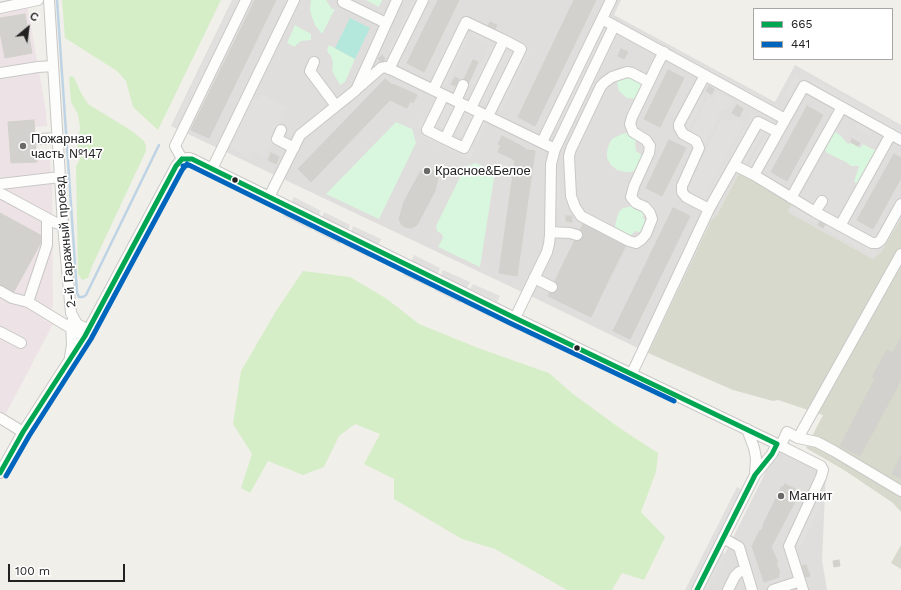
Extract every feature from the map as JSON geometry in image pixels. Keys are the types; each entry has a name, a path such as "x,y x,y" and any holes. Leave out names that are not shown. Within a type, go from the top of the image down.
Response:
{"street":[{"path":"0,8 38,0"},
{"name":"2-й Гаражный проезд","path":"49,0 63,225 71,313 77,324 85,328 88,332"},
{"path":"182,159 175,146 246,0"},
{"path":"212,169 294,0"},
{"path":"344,0 344,2 386,24"},
{"path":"356,90 397,0"},
{"path":"389,69 423,0"},
{"path":"542,142 611,0"},
{"path":"602,19 786,119"},
{"path":"433,90 466,22 521,48 485,115 464,148 427,130 444,95"},
{"path":"515,318 547,252 550,232 550,164 555,149 614,26"},
{"path":"445,139 463,104 504,40"},
{"path":"649,82 627,72 612,77 605,82 601,86 569,156 571,196 575,207 581,216 629,241 636,243 646,234 652,219 650,213 645,207 636,203 631,197 634,186 649,154 650,146 646,140 634,132 630,124 664,52"},
{"path":"314,62 310,71 336,106"},
{"path":"0,73 53,66"},
{"path":"269,197 300,135 381,68 386,67 555,149"},
{"path":"705,75 679,124 679,127 683,134 696,141 699,148 682,186 682,192 686,198 709,209"},
{"path":"463,85 463,104"},
{"path":"754,176 804,86 901,140"},
{"path":"791,198 842,107"},
{"path":"632,373 709,209 758,122 778,132"},
{"path":"281,130 277,139 294,148"},
{"path":"840,226 891,134"},
{"path":"39,139 58,138"},
{"path":"0,473 3,459 23,432 88,332 176,166 182,159 189,158 821,466 823,470 821,477 789,546 800,579 772,590"},
{"path":"734,164 870,243 877,243 881,240 901,204"},
{"path":"0,184 60,177"},
{"path":"0,194 63,225"},
{"path":"815,212 822,201"},
{"path":"28,302 48,245 47,218"},
{"path":"550,232 570,233 577,235"},
{"path":"798,438 901,254"},
{"path":"534,278 552,287"},
{"path":"0,291 12,298 28,302 71,328 88,332"},
{"path":"70,360 72,345 71,313"},
{"path":"0,332 21,343"},
{"path":"0,418 23,432"},
{"path":"747,429 755,454 755,475"},
{"path":"697,590 755,475 779,445 787,432 798,438 816,442 834,451 901,490"},
{"path":"723,538 739,547 752,590"},
{"path":"728,590 735,576 739,572 746,570"}],"shaded area":[{"path":"8,0 24,0 27,4 46,111 47,126 34,127 36,152 49,151 52,182 53,306 44,320 53,324 0,425 0,3"},
{"path":"232,0 621,0 614,15 775,102 795,65 901,125 901,219 881,252 873,259 788,212 792,204 739,173 717,215 712,219 648,353 171,126"},
{"path":"233,0 240,0 178,127 173,125"},
{"path":"413,0 418,0 393,53 388,51"},
{"path":"350,18 370,28 355,59 335,48"},
{"path":"625,24 770,102 768,105 624,27"},
{"path":"474,29 492,38 490,44 471,35"},
{"path":"603,30 608,32 560,130 555,127"},
{"path":"464,33 470,36 447,85 441,82"},
{"path":"611,36 616,39 567,138 563,136"},
{"path":"489,46 494,49 476,87 470,84"},
{"path":"524,49 530,51 502,111 495,108"},
{"path":"502,50 513,55 489,105 478,100"},
{"path":"795,75 801,78 790,98 784,95"},
{"path":"808,76 901,127 901,135 805,82"},
{"path":"717,92 733,101 730,108 722,111 706,143 689,134 708,96 714,99"},
{"path":"700,93 706,96 689,130 683,127"},
{"path":"261,94 287,107 277,129 278,132 265,156 252,150 248,157 228,147 253,97 258,100"},
{"path":"435,98 438,99 423,130 417,127 420,119 424,120"},
{"path":"444,103 455,108 445,129 434,124"},
{"path":"463,111 474,117 464,138 452,133"},
{"path":"752,114 769,124 744,167 733,161 723,181 730,185 719,207 704,200"},
{"path":"722,119 726,121 737,119 745,122 704,198 686,190"},
{"path":"481,121 487,123 478,141 473,139"},
{"path":"857,122 872,131 870,136 854,127"},
{"path":"423,130 468,151 470,146 475,149 470,160 420,136"},
{"path":"768,130 774,133 752,171 747,168"},
{"path":"559,169 560,209 554,209 554,170"},
{"path":"739,173 792,204 788,212 873,259 881,252 901,219 901,512 893,503 844,470 806,448 823,415 778,400 773,401 733,390 648,353 712,219 717,215"},
{"path":"294,197 321,211 318,216 291,203"},
{"path":"794,205 819,219 816,224 791,210"},
{"path":"286,211 314,224 311,230 283,216"},
{"path":"324,212 350,225 348,230 322,218"},
{"path":"827,223 878,252 873,257 824,229"},
{"path":"317,226 343,238 340,244 314,231"},
{"path":"353,226 381,239 378,245 351,232"},
{"path":"347,240 373,252 370,258 344,245"},
{"path":"414,255 440,268 438,274 411,261"},
{"path":"406,269 434,283 431,288 403,275"},
{"path":"443,270 470,282 467,288 441,275"},
{"path":"437,284 463,297 460,303 434,290"},
{"path":"473,284 500,296 497,302 470,289"},
{"path":"466,298 493,311 490,317 464,304"},
{"path":"495,312 522,325 519,331 493,318"},
{"path":"525,326 551,339 548,345 522,332"},
{"path":"554,340 580,353 578,358 551,346"},
{"path":"777,449 826,474 822,560 827,590 707,590"},
{"path":"737,487 742,490 691,590 685,590"},
{"path":"815,500 822,503 801,546 794,542"},
{"path":"901,545 901,569 891,563"},
{"path":"722,552 726,554 708,590 703,590"}],"green space":[{"path":"62,0 221,0 158,130 133,107 126,81 117,71 65,38"},
{"path":"311,0 326,0 332,9 335,9 322,34 315,25 312,17 310,10"},
{"path":"366,0 382,0 379,7"},
{"path":"295,25 311,34 311,40 301,41 295,47 287,43"},
{"path":"329,45 355,59 345,82 340,85 332,71 333,62 327,51"},
{"path":"625,74 641,81 642,85 638,99 627,98 619,91 616,78"},
{"path":"71,76 74,77 88,104 132,131 144,141 146,146 146,151 93,264 88,278 82,280 78,274 76,166 80,159 77,143 80,128 78,114 71,102 69,78"},
{"path":"396,122 412,129 416,143 379,219 326,194"},
{"path":"630,132 638,138 635,143 636,151 644,157 639,169 631,172 625,172 617,170 611,165 607,158 607,151 612,139"},
{"path":"835,132 848,144 851,143 860,148 863,144 872,149 878,150 859,184 854,182 859,166 851,166 827,153 825,150"},
{"path":"476,163 495,172 480,267 438,247 443,238 442,234 437,231 436,226 465,167"},
{"path":"632,204 644,211 643,218 648,222 643,233 635,231 628,238 618,233 615,227 619,212 623,208 629,207"},
{"path":"303,271 350,277 387,299 419,324 478,348 549,373 573,394 621,429 658,453 656,472 641,512 665,537 644,580 622,573 612,590 567,590 495,549 462,539 394,499 394,479 364,464 380,434 355,424 339,436 324,467 303,475 268,461 250,493 241,488 252,454 233,424 241,371 276,311"}],"building":[{"path":"255,0 276,0 209,138 191,130"},
{"path":"438,0 459,0 424,72 407,63"},
{"path":"574,0 596,0 535,126 518,117"},
{"path":"25,14 32,53 5,58 0,32 0,18"},
{"path":"490,22 497,25 495,29 488,25"},
{"path":"621,49 628,52 624,59 618,56"},
{"path":"382,55 385,59 382,63 378,59"},
{"path":"473,60 478,62 467,86 462,84"},
{"path":"668,70 684,78 660,127 644,119"},
{"path":"455,77 459,79 455,86 451,84"},
{"path":"385,79 393,85 417,95 413,103 410,101 407,108 390,100 311,182 298,169"},
{"path":"709,86 714,89 712,94 706,91"},
{"path":"737,105 743,109 739,117 732,113"},
{"path":"807,106 823,115 787,181 771,172"},
{"name":"Пожарная часть №147","path":"34,120 37,162 11,163 8,122"},
{"path":"502,136 527,150 535,151 517,276 499,273 515,160 498,152 501,145 498,144"},
{"path":"852,139 860,143 858,146 851,142"},
{"path":"669,140 686,148 662,196 646,188"},
{"path":"271,153 279,157 276,164 268,160"},
{"path":"894,154 901,158 901,178 873,229 857,220"},
{"path":"429,169 435,172 438,178 435,191 417,225 411,228 405,227 399,219 404,202 420,172"},
{"path":"673,208 690,216 630,339 613,331"},
{"path":"0,213 44,237 12,295 0,288"},
{"path":"566,216 572,216 572,222 566,221"},
{"path":"821,220 826,223 823,228 818,225"},
{"path":"583,224 626,245 608,281 565,260"},
{"path":"565,260 608,281 591,317 548,296"},
{"path":"901,338 901,380 860,456 840,446 875,379 872,377 887,350 893,353"},
{"path":"901,456 901,479 892,474"},
{"path":"785,484 799,491 796,500 771,547 778,562 776,563 780,573 778,573 779,577 764,582 752,546 764,525 782,486 783,487"},
{"path":"839,560 840,566 834,567 833,561"},
{"path":"806,565 810,576 805,577 802,566"}],"waterway":[{"path":"57,0 77,293 79,297 86,295 159,145"}],"transit line":[{"name":"665","path":"182,159 192,159 515,318 777,444 772,454 755,475 697,590"},
{"name":"665","path":"0,473 23,432 85,336 176,166 182,159"},
{"name":"441","path":"6,476 29,436 91,339 182,170 187,164"},
{"name":"441","path":"183,166 189,165 512,324 674,401"}],"place":[{"name":"Пожарная часть №147","path":"23,146"},
{"name":"Красное&Белое","path":"427,171"},
{"name":"Магнит","path":"781,496"}]}
